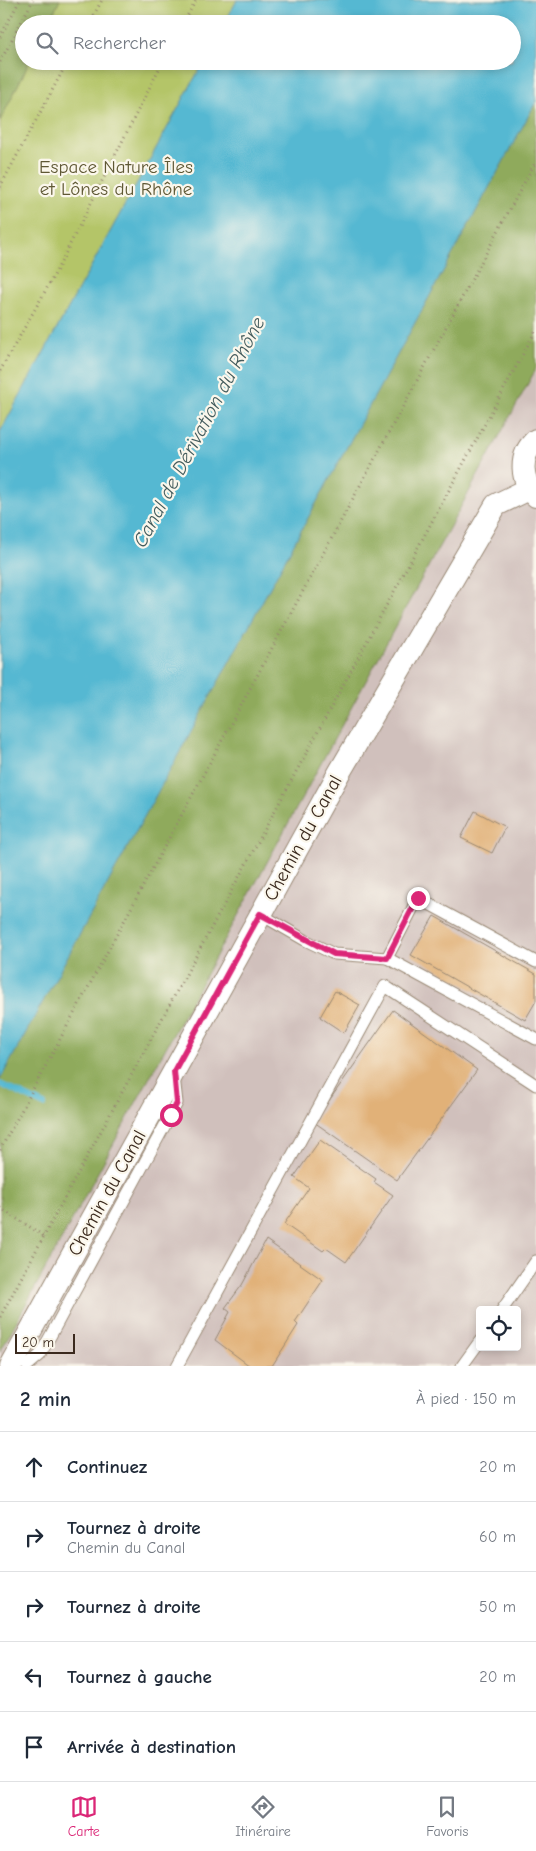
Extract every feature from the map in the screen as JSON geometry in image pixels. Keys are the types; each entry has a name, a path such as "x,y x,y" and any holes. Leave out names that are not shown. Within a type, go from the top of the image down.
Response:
{"street":[{"path":"533,493 524,478 523,466 526,454 536,440"},
{"name":"Chemin du Canal","path":"11,1366 339,773 496,505 533,493"}],"lane":[{"path":"387,958 418,898 536,962"},
{"path":"260,914 334,954 387,958 536,1039"},
{"path":"177,1366 385,986 536,1086"},
{"path":"27,1366 40,1355 177,1103 174,1071"},
{"path":"505,1306 536,1261"},
{"path":"462,1366 476,1347"}],"path":[{"path":"0,37 20,0"},
{"path":"25,15 33,0"},
{"path":"94,15 102,0"},
{"path":"188,15 196,0"},
{"path":"0,62 15,34"},
{"path":"0,187 63,70"},
{"path":"0,371 56,272 158,70"},
{"path":"0,1150 536,161"},
{"path":"0,1316 536,330"},
{"path":"0,1208 44,1236"}],"shaded area":[{"path":"536,369 536,1366 0,1366 0,1352"}],"green space":[{"name":"Espace Nature Îles et Lônes du Rhône","path":"0,0 350,0 341,15 15,15 15,70 310,70 0,623"},
{"path":"0,0 60,0 52,15 15,15 15,70 26,70 0,121"},
{"path":"536,95 536,369 0,1352 0,1062"}],"water":[{"name":"Canal de Dérivation du Rhône","path":"237,0 536,0 536,102 0,1080 0,432 199,70 521,70 521,15 229,15"}],"building":[{"path":"475,811 505,827 492,853 461,838"},
{"path":"434,916 536,974 536,1001 525,1020 411,955"},
{"path":"335,991 360,1005 344,1033 320,1017"},
{"path":"393,1010 477,1070 397,1180 314,1122"},
{"path":"320,1140 376,1179 374,1182 393,1195 346,1262 326,1248 323,1251 284,1224 309,1188 294,1177"},
{"path":"266,1240 323,1280 295,1322 298,1325 272,1366 250,1366 215,1340 230,1312 225,1308 242,1285"}],"waterway":[{"path":"0,1084 44,1105"}],"route":[{"path":"171,1115 177,1103 174,1071 260,914 334,954 387,958 418,898"}]}
